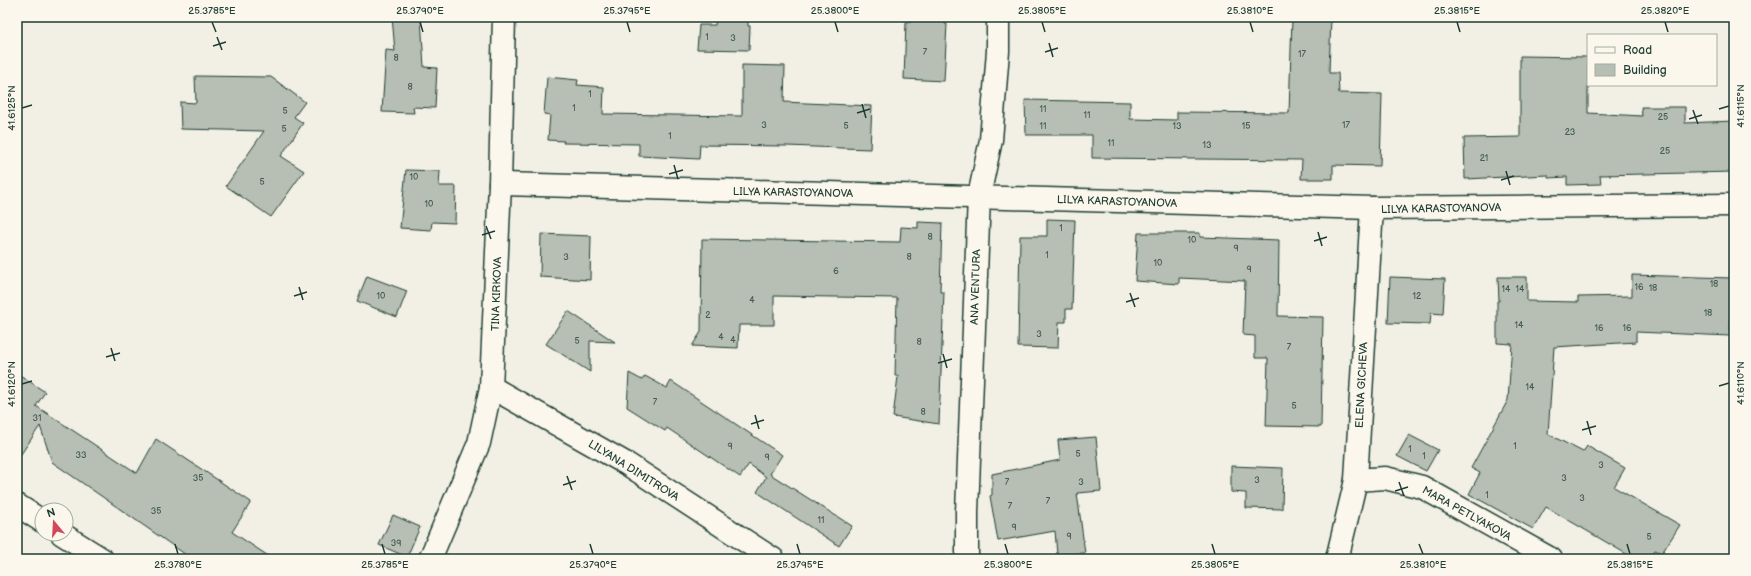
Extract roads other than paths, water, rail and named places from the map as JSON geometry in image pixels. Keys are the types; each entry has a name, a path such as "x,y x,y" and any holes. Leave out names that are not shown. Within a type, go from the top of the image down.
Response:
{"street":[{"name":"TINA KIRKOVA","path":"430,559 479,443 492,387 500,184 504,17"},
{"name":"ANA VENTURA","path":"967,559 967,512 978,196 991,140 998,51 998,17"},
{"name":"LILYA KARASTOYANOVA","path":"500,184 1372,208 1734,205"},
{"name":"ELENA GICHEVA","path":"1337,559 1356,480 1372,208"},
{"name":"LILYANA DIMITROVA","path":"492,387 626,464 773,559"},
{"name":"MARA PETLYAKOVA","path":"1356,480 1385,478 1422,487 1551,559"},
{"path":"17,505 34,516"},
{"path":"74,542 102,559"}]}
